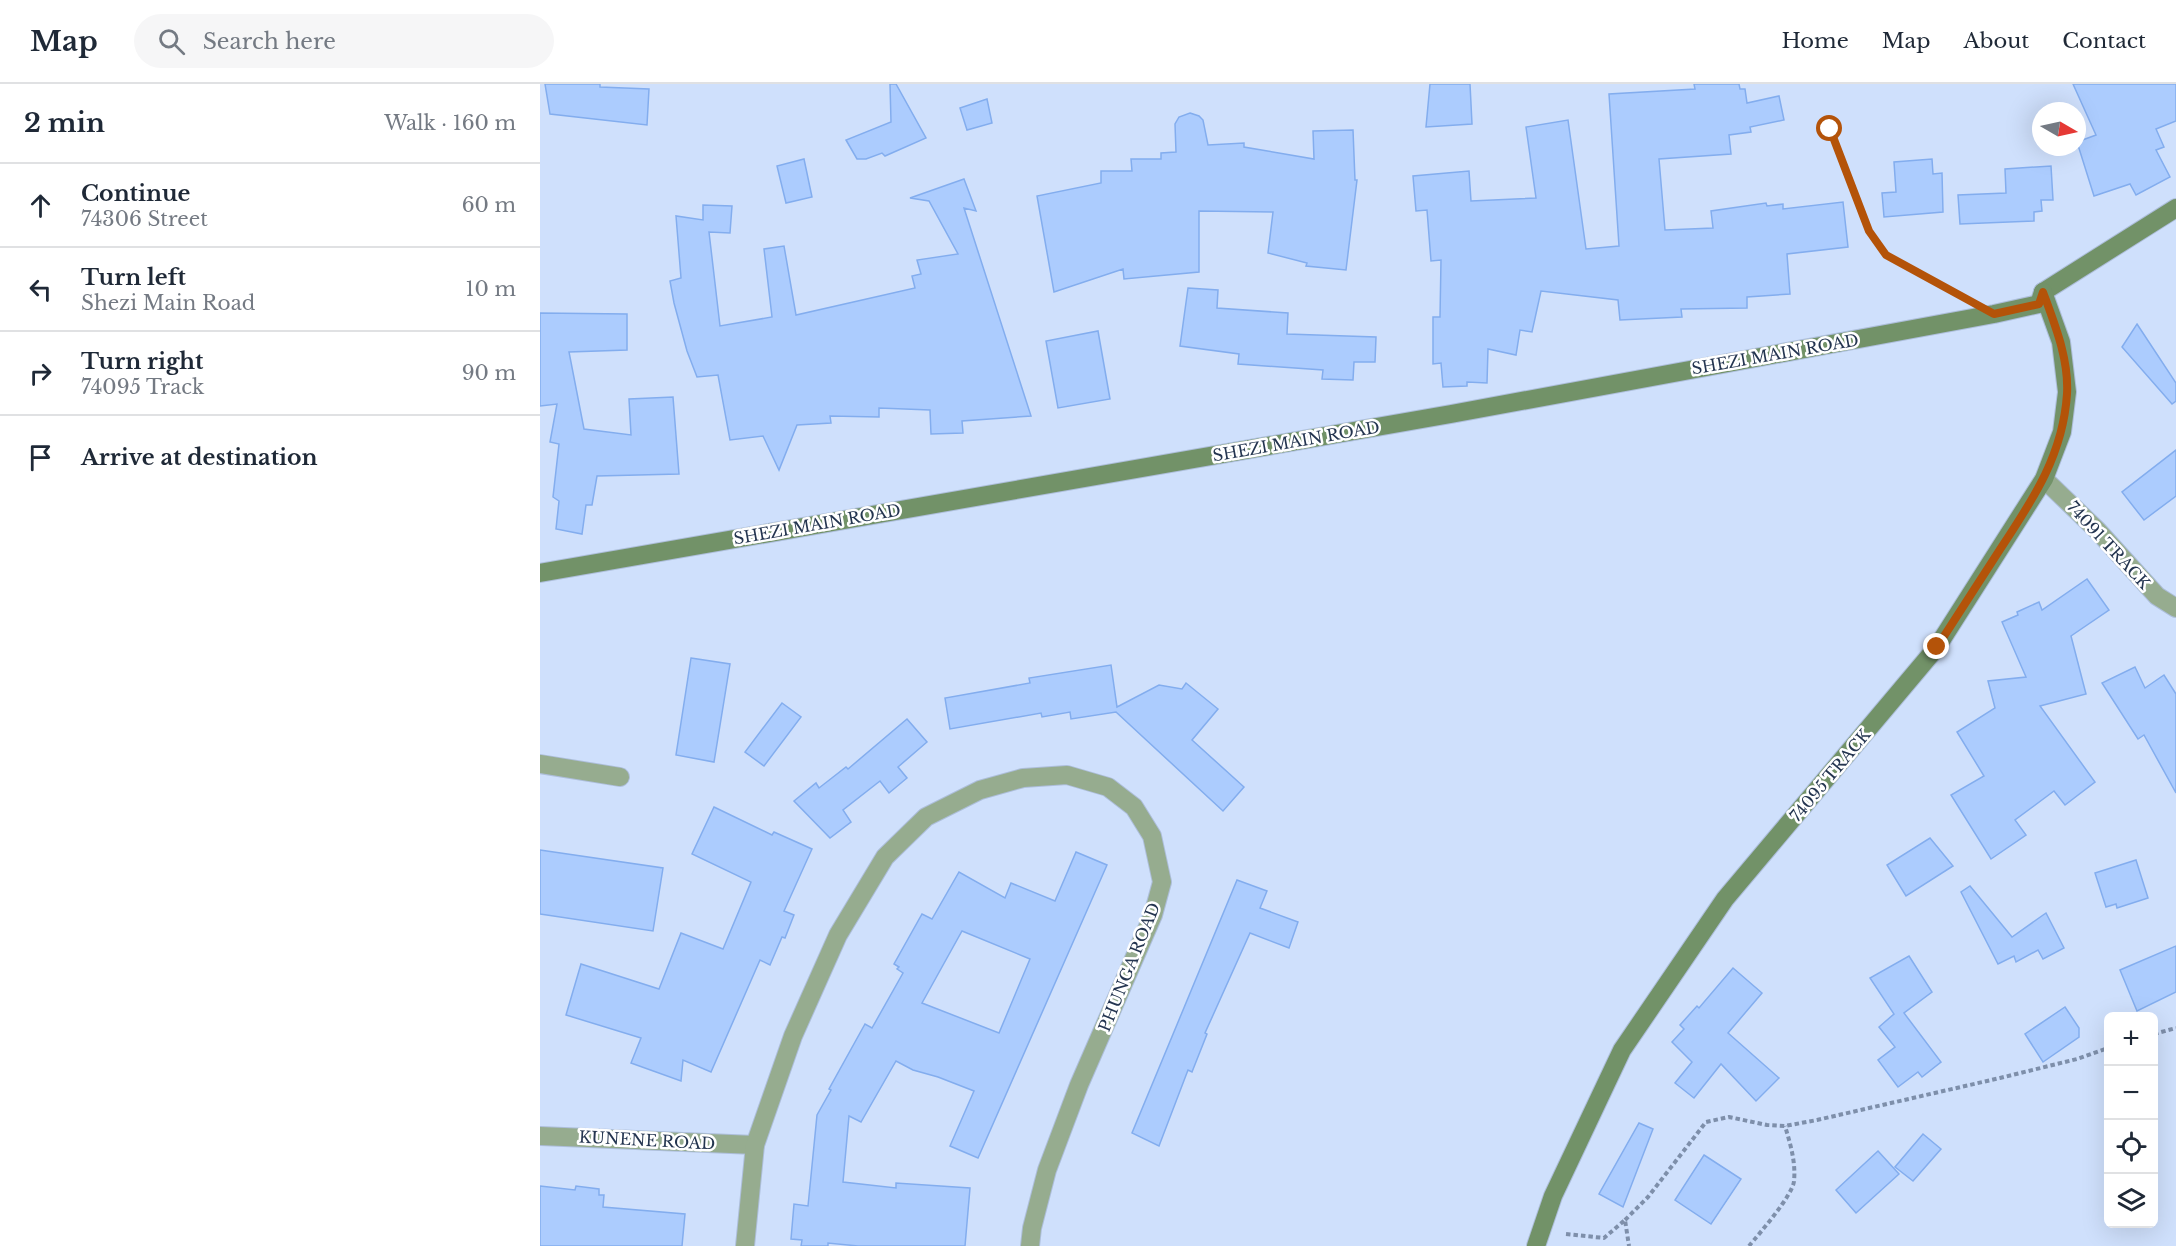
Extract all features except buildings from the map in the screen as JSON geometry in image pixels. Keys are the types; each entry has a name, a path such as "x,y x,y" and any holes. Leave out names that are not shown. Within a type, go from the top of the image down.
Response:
{"street":[{"path":"2043,292 2176,208"},
{"name":"SHEZI MAIN ROAD","path":"540,573 1440,416 1994,314 2039,304 2043,292"},
{"name":"74095 TRACK","path":"1539,1238 1553,1196 1629,1041 1725,899 1937,647 2044,479 2062,432 2067,392 2061,342 2043,292"},
{"name":"74091 TRACK","path":"2044,479 2098,531 2157,596 2176,608"},
{"path":"540,765 621,777"},
{"name":"PHUNGA ROAD","path":"745,1246 755,1145 793,1035 838,935 885,857 926,817 980,790 1023,778 1067,776 1108,787 1134,807 1152,836 1162,882 1153,915 1079,1085 1047,1170 1032,1228 1030,1246"},
{"name":"KUNENE ROAD","path":"540,1136 755,1145"}],"path":[{"path":"1830,129 1869,231 1886,255 1994,314"},
{"path":"2158,1033 2176,1028"},
{"path":"1539,1238 1604,1238 1648,1197 1706,1122 1729,1118 1785,1126 2000,1078 2104,1050"},
{"path":"1749,1246 1774,1216 1794,1183 1792,1153 1785,1126"},
{"path":"1625,1220 1629,1246"}],"route":[{"path":"1830,129 1869,231 1886,255 1994,314 2039,304 2043,292 2061,342 2067,392 2062,432 2051,463 2023,514 1937,647"}]}
